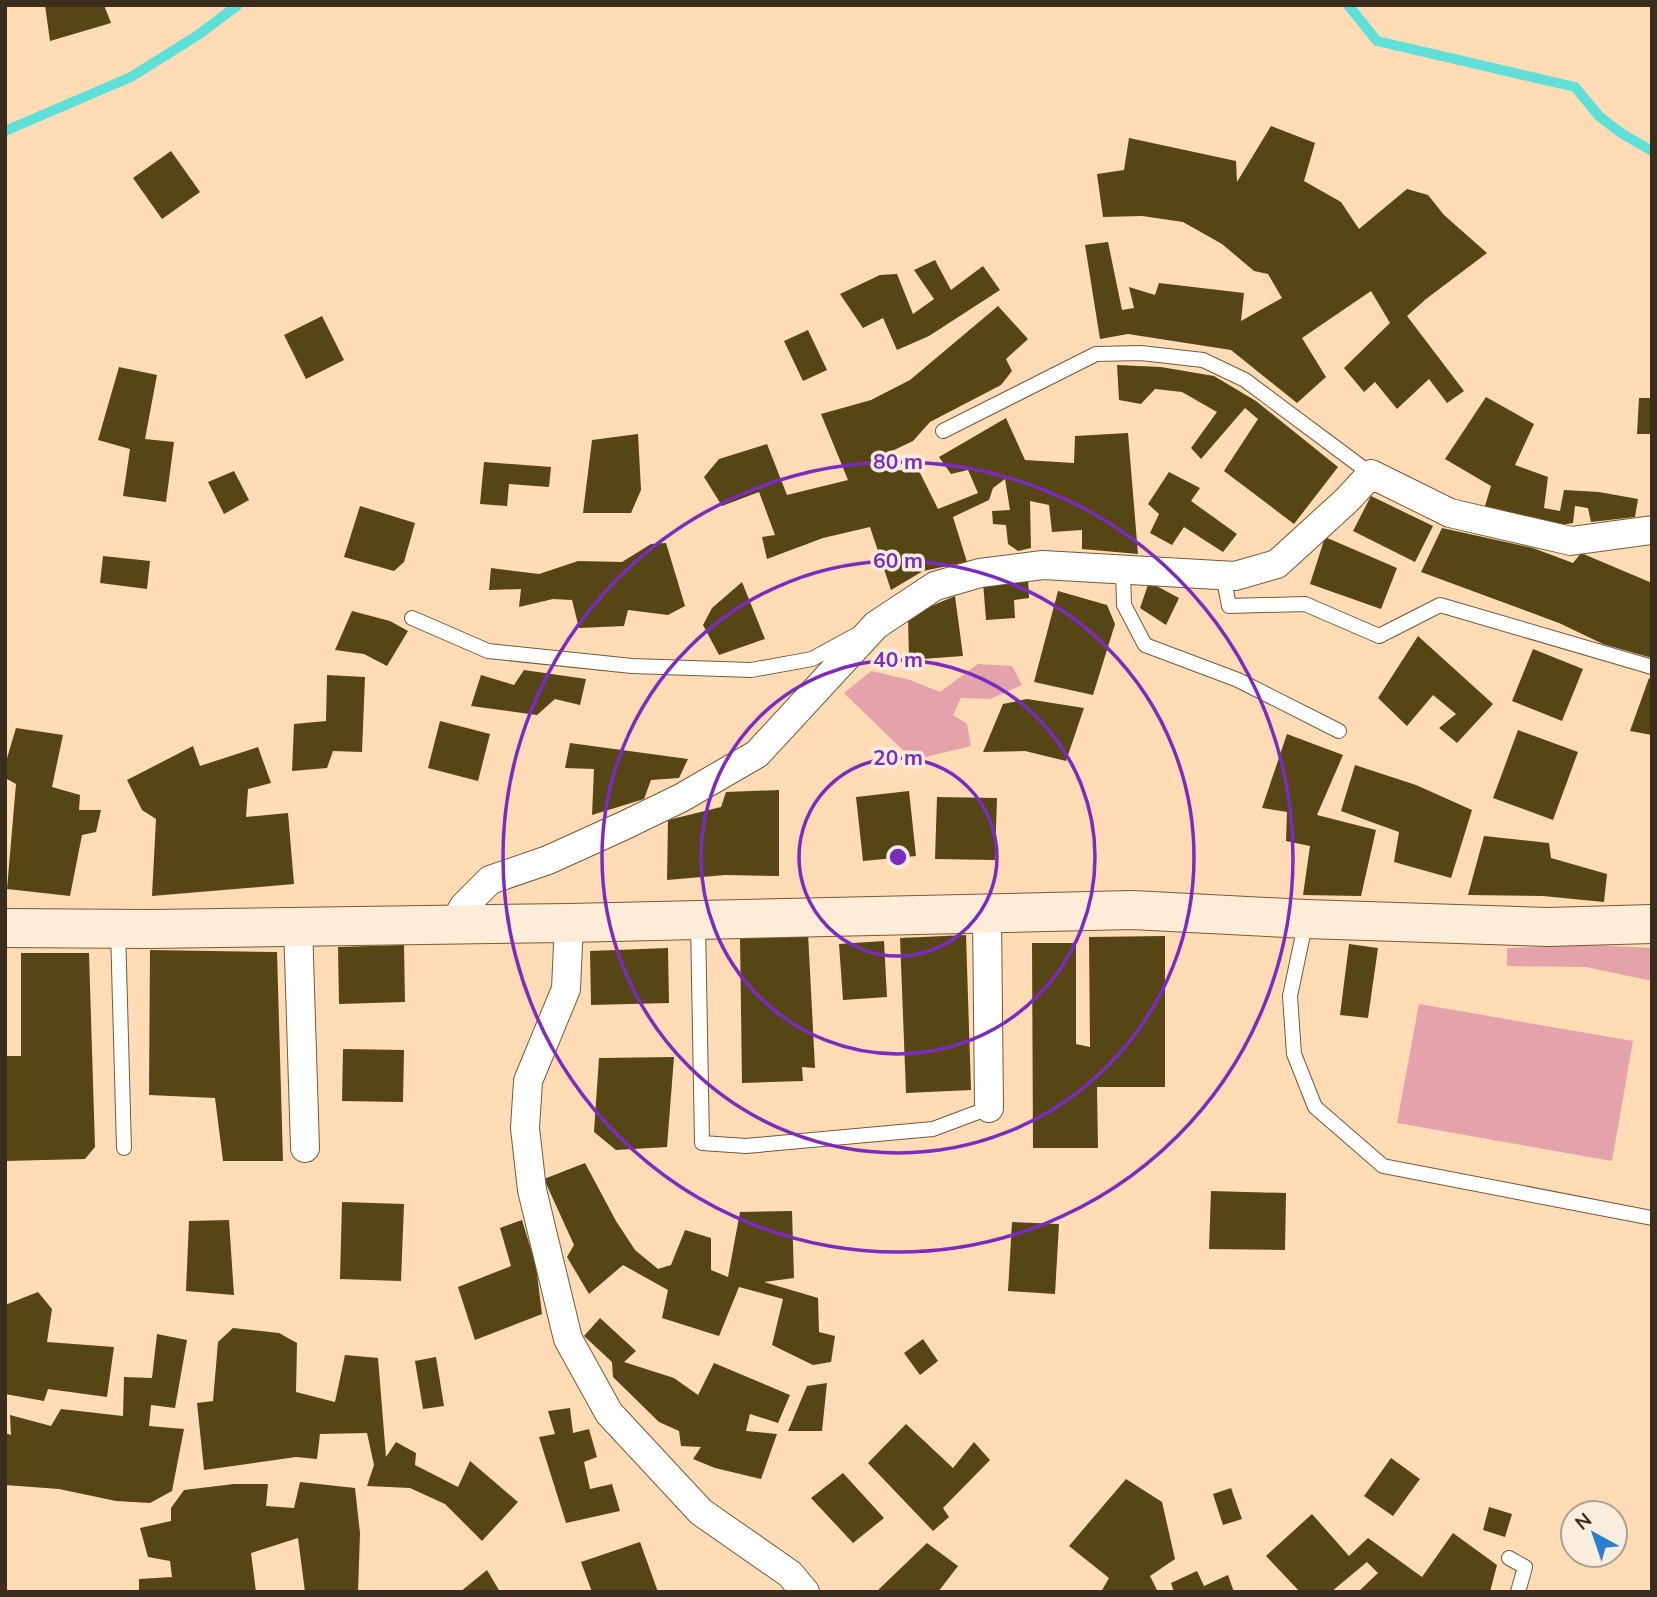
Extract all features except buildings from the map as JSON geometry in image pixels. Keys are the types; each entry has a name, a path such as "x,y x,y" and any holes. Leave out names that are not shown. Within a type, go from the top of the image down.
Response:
{"street":[{"path":"454,924 464,906 491,880 548,860 623,826 681,798 757,754 876,625 935,586 980,573 1043,565 1235,576 1277,564 1347,500 1371,474 1450,513 1571,541 1652,530"},
{"path":"5,928 569,923 1132,909 1306,919 1548,927 1652,924"},
{"path":"987,913 989,1108"},
{"path":"569,923 566,989 528,1081 525,1128 532,1190 568,1339 609,1413 701,1512 790,1574 805,1592"},
{"path":"298,925 305,1148"}],"lane":[{"path":"943,431 1096,354 1141,353 1203,360 1245,380 1371,474"},
{"path":"1122,569 1124,606 1146,645 1238,680 1339,731"},
{"path":"1223,575 1228,606 1305,604 1379,636 1440,605 1652,667"},
{"path":"412,618 488,651 613,665 751,670 812,659 876,625"},
{"path":"1306,919 1290,996 1294,1054 1315,1107 1383,1166 1652,1218"},
{"path":"698,920 702,1143 746,1146 933,1129 989,1108"},
{"path":"118,929 124,1148"},
{"path":"1509,1558 1525,1567 1518,1592"}],"shaded area":[{"path":"978,664 1012,666 1022,685 990,699 961,698 953,715 967,724 971,746 913,760 844,693 871,671 910,680 940,692"},
{"path":"1592,945 1652,948 1652,981 1586,967 1507,966 1507,948"},
{"path":"1419,1004 1633,1041 1612,1161 1397,1123"}],"waterway":[{"path":"5,131 131,77 198,35 238,5"},
{"path":"1348,5 1377,41 1575,87 1599,116 1652,151"}]}
